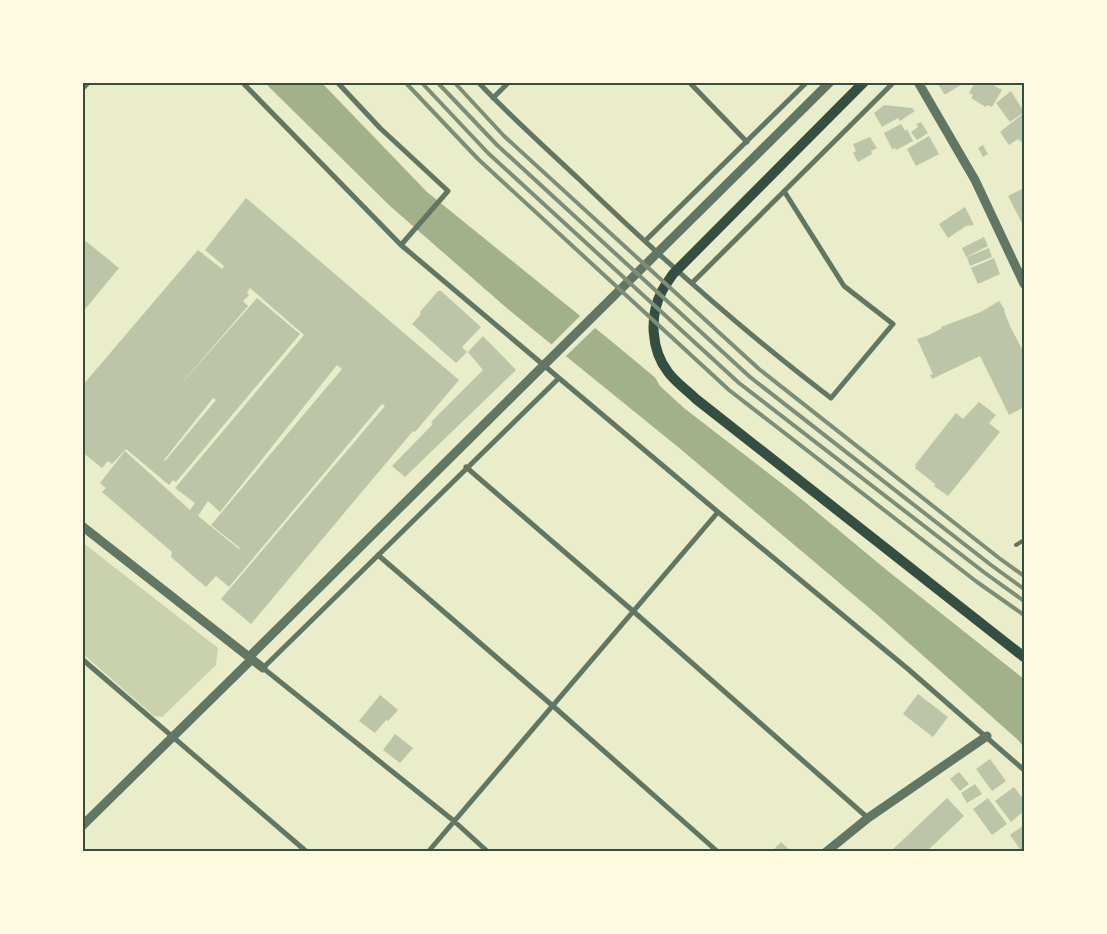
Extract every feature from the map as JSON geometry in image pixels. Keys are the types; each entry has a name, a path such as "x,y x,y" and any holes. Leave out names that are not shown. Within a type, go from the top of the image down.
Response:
{"main road":[{"path":"864,82 673,274 662,291 654,314 655,344 660,360 669,374 696,399 1024,657"}],"street":[{"path":"82,89 89,82"},
{"path":"242,82 401,244 718,512 901,663 1024,770"},
{"path":"337,82 380,128 448,191 401,244"},
{"path":"478,82 645,241 791,367 831,398 893,324 844,286 784,191"},
{"path":"493,98 509,82"},
{"path":"689,82 747,142"},
{"path":"645,241 807,82"},
{"path":"82,826 391,515 830,82"},
{"path":"692,283 894,82"},
{"path":"918,82 975,180 1024,284"},
{"path":"263,668 466,467 559,378"},
{"path":"466,467 868,818"},
{"path":"428,852 718,512"},
{"path":"82,526 251,658 454,822 488,852"},
{"path":"378,555 718,852"},
{"path":"82,659 307,852"},
{"path":"826,852 868,818 987,736"}],"lane":[{"path":"1016,545 1024,540"}],"shaded area":[{"path":"265,83 322,83 427,192 616,345 889,572 1024,679 1024,748 1019,741 875,613 678,447 509,310 390,206"},
{"path":"82,542 218,648 216,665 162,717 154,716 83,654"}],"pier":[{"path":"582,314 597,326 564,358 550,346"},
{"path":"652,372 850,536 684,408 660,386"}],"building":[{"path":"937,82 966,82 944,94"},
{"path":"975,82 1001,82 999,86 996,84 995,86 1002,90 992,107 987,105 986,107 971,98 973,95 969,93"},
{"path":"1011,91 1024,112 1010,122 996,103"},
{"path":"884,105 912,108 915,111 900,121 898,118 882,127 874,113"},
{"path":"1024,113 1024,144 1018,139 1009,145 1000,132"},
{"path":"921,122 928,133 917,140 911,132 918,127 916,124"},
{"path":"901,124 905,131 907,129 913,141 896,150 895,148 892,149 884,133"},
{"path":"929,136 939,154 916,166 907,149"},
{"path":"870,137 877,148 871,151 872,154 858,162 853,153 856,151 853,144"},
{"path":"983,145 988,154 983,157 978,148"},
{"path":"1024,188 1024,224 1023,225 1008,196"},
{"path":"246,198 459,380 415,432 413,431 251,624 221,599 385,406 382,404 229,587 216,576 206,587 171,557 172,552 102,492 106,488 100,483 125,451 190,510 195,503 175,488 304,335 250,288 247,293 249,295 243,301 248,306 174,392 257,298 300,334 176,482 173,480 169,485 126,449 112,464 108,461 102,468 82,452 82,386 198,250 222,269 224,266 205,250","holes":["337,365 342,369 211,525 239,549 198,516 208,501 220,512","213,398 216,400 165,461 164,460"]},
{"path":"965,207 974,225 966,226 948,238 939,224"},
{"path":"984,237 988,246 966,257 962,248"},
{"path":"82,238 119,268 82,313"},
{"path":"989,248 992,257 970,266 967,257"},
{"path":"994,258 1000,274 978,284 971,268"},
{"path":"438,291 441,291 481,327 462,347 467,352 456,363 412,324"},
{"path":"999,301 1005,310 1010,326 1024,353 1024,407 1009,415 980,356 932,379 930,375 933,374 917,339 929,335 941,327 981,312"},
{"path":"483,336 516,370 405,477 392,466 433,424 431,422 483,370 468,352"},
{"path":"979,402 996,415 989,423 1000,432 948,496 934,486 935,484 915,468 915,465 956,413 963,419"},
{"path":"918,694 948,717 933,737 903,714"},
{"path":"380,695 398,710 375,733 359,721"},
{"path":"395,734 413,748 400,763 383,750"},
{"path":"990,759 1006,781 992,791 976,769"},
{"path":"959,772 969,784 960,791 950,779"},
{"path":"975,784 982,794 967,803 961,793"},
{"path":"1014,787 1024,800 1024,811 1011,822 995,801"},
{"path":"947,798 964,816 926,852 890,852"},
{"path":"988,798 1007,824 992,835 973,809"},
{"path":"1024,825 1024,852 1022,852 1010,835"},
{"path":"781,842 792,852 771,852"}],"railway":[{"path":"405,82 478,159 729,390 977,582 1024,615"},
{"path":"421,82 488,153 739,383 1024,601"},
{"path":"437,82 497,145 750,377 1024,589"},
{"path":"454,82 504,136 759,369 1024,576"}]}
